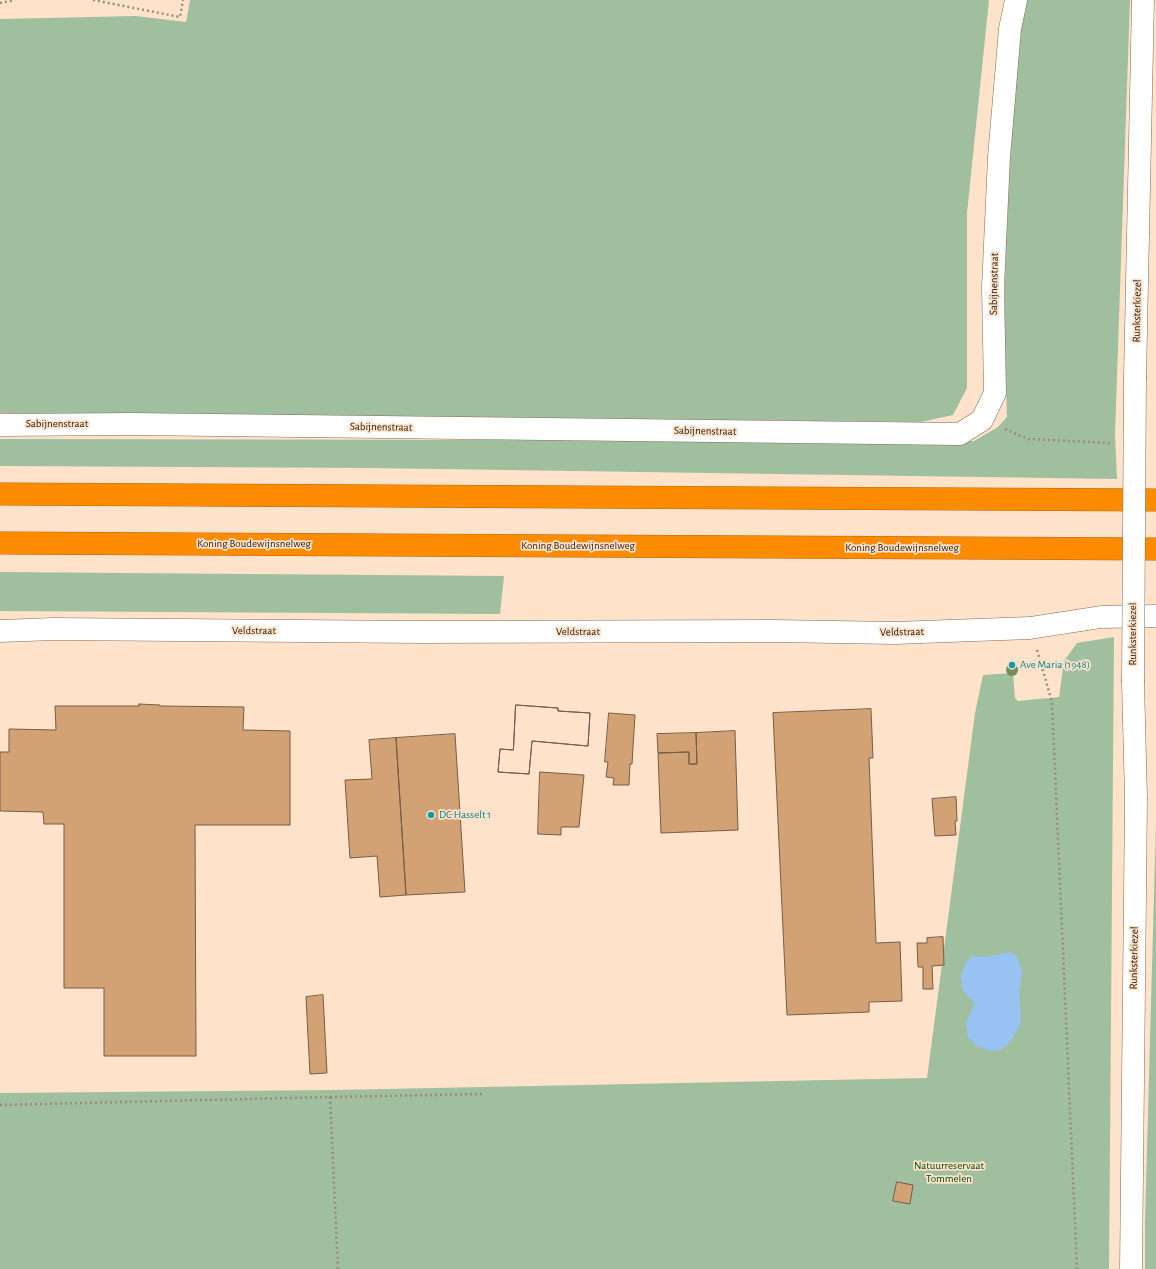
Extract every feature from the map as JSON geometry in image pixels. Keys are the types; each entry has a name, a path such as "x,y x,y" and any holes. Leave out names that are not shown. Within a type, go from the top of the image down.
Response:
{"highway":[{"path":"0,494 1156,500"},
{"name":"Koning Boudewijnsnelweg","path":"0,543 1156,549"}],"street":[{"name":"Sabijnenstraat","path":"0,425 154,424 960,434 982,420 995,393 993,288 999,157 1010,30 1016,0"},
{"name":"Runksterkiezel","path":"1131,1269 1136,798 1133,682 1135,377 1143,0"},
{"name":"Veldstraat","path":"0,631 53,629 414,632 768,631 896,633 1030,628 1101,617 1156,616"}],"path":[{"path":"0,3 15,0"},
{"path":"94,0 180,17 183,0"},
{"path":"982,420 1028,439 1110,443 1117,442"},
{"path":"1030,628 1052,702 1077,1269"},
{"path":"0,1105 482,1094"},
{"path":"330,1097 338,1269"}],"green space":[{"path":"190,0 989,0 967,213 967,388 953,415 921,422 0,413 0,19 136,16 186,22"},
{"path":"1026,0 1130,0 1115,434 1117,479 370,468 0,466 0,439 974,441 998,427 1007,417 1004,333 1007,170 1021,25"},
{"path":"0,572 504,576 500,614 0,611"},
{"name":"Natuurreservaat Tommelen","path":"1114,637 1109,1269 0,1269 0,1093 335,1090 927,1078 975,713 983,675 1013,673 1015,698 1018,701 1059,697 1064,661 1077,643"},
{"path":"1156,822 1156,1269 1145,1269 1145,1221"}],"water":[{"path":"1009,952 1017,956 1022,971 1019,993 1021,1023 1010,1042 1001,1050 990,1051 975,1045 968,1037 966,1022 975,1003 963,991 961,977 966,962 973,956 987,957"}],"building":[{"path":"139,704 160,706 244,707 243,730 290,731 290,825 195,825 196,1056 104,1056 104,988 64,988 64,824 44,824 43,812 0,811 0,752 9,752 9,729 56,730 55,706 139,706"},
{"path":"516,705 558,708 558,711 590,713 588,746 532,741 529,774 498,772 500,749 513,750"},
{"path":"516,705 558,708 558,711 590,713 588,746 532,741 529,774 498,772 500,749 513,750"},
{"path":"871,709 873,758 869,758 876,943 900,942 902,1001 869,1002 869,1012 787,1015 773,713"},
{"path":"609,713 635,715 629,785 613,785 614,778 606,777 608,762 605,762"},
{"path":"735,731 738,830 661,833 658,753 689,752 689,764 697,764 696,733"},
{"path":"696,733 697,764 689,764 689,752 658,753 657,734"},
{"name":"DC Hasselt 1","path":"455,734 465,892 406,895 396,738"},
{"path":"396,738 406,895 380,897 377,856 350,858 345,780 372,779 369,740"},
{"path":"540,772 584,775 579,827 561,827 561,835 538,834"},
{"path":"956,797 956,835 935,836 932,799"},
{"path":"943,937 944,965 932,966 933,989 923,989 923,967 918,967 917,943 927,943 927,938"},
{"path":"323,995 327,1073 310,1074 306,997"},
{"path":"897,1182 913,1185 910,1204 893,1201"}],"place":[{"name":"Ave Maria (1948)","path":"1012,665"},
{"name":"DC Hasselt 1","path":"431,815"}]}
